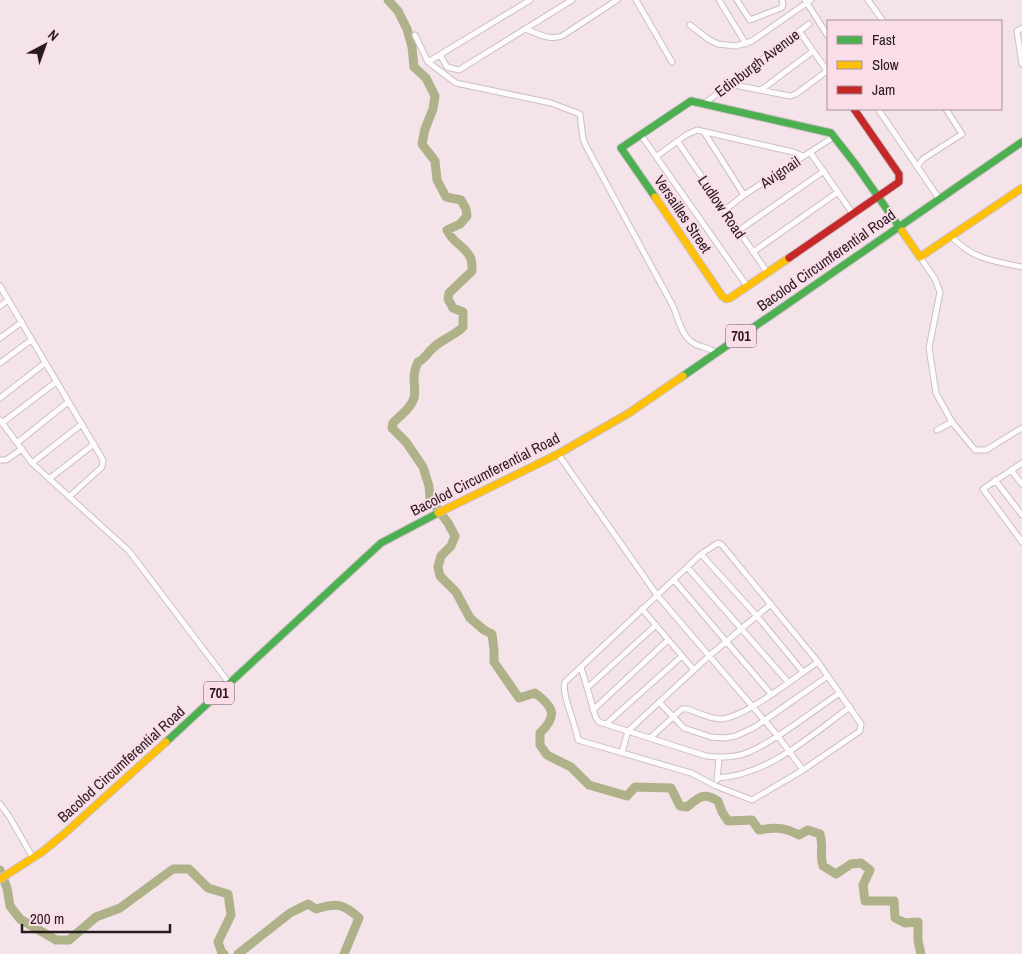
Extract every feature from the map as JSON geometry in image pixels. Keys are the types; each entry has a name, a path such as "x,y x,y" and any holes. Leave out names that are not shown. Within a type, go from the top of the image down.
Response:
{"main road":[{"path":"641,135 691,101 826,131 835,136 920,257 1022,188"},
{"path":"747,286 899,182 899,174 855,110"},
{"name":"Versailles Street","path":"641,135 621,148 722,296 726,299 730,298 747,286"},
{"name":"Bacolod Circumferential Road","path":"0,879 50,846 137,769 380,543 430,516 558,454 629,413 1022,142"}],"street":[{"path":"428,62 530,0"},
{"path":"446,67 459,70 572,0"},
{"path":"602,0 606,6"},
{"path":"526,29 555,39 617,0"},
{"path":"636,0 672,62"},
{"path":"719,0 746,44"},
{"path":"737,0 750,20 781,8 783,5 782,0"},
{"path":"868,0 882,20"},
{"path":"690,25 718,44 736,46 746,44 808,1 827,34"},
{"name":"Edinburgh Avenue","path":"706,103 810,24"},
{"path":"1021,27 1016,31 1022,64"},
{"path":"799,31 827,71"},
{"path":"415,35 428,62 456,82 551,103 580,114 583,139 673,306 684,331 695,344 708,347 717,353"},
{"path":"761,90 813,51"},
{"path":"440,55 446,67"},
{"path":"441,72 446,67"},
{"path":"729,84 790,96 796,94 827,73"},
{"path":"879,110 940,200"},
{"path":"917,167 923,159 962,134 947,110"},
{"path":"657,156 691,132 697,130 793,152 803,156"},
{"path":"704,132 744,195"},
{"path":"641,135 747,286"},
{"name":"Avignail","path":"725,210 744,195 835,136"},
{"name":"Ludlow Road","path":"678,142 767,272"},
{"path":"810,152 853,214"},
{"path":"738,231 824,171"},
{"path":"753,252 838,192"},
{"path":"951,236 960,246 986,259 1022,266"},
{"path":"920,257 939,287 940,298 929,351 936,393 952,422 975,450 980,451 986,450 1022,428"},
{"path":"0,286 104,463 69,497"},
{"path":"0,306 8,300"},
{"path":"0,338 22,322"},
{"path":"0,363 31,340"},
{"path":"0,398 45,363"},
{"path":"56,382 1,422 32,463 129,551 229,683"},
{"path":"17,443 68,402"},
{"path":"938,430 952,422"},
{"path":"32,463 82,424"},
{"path":"49,479 94,444"},
{"path":"0,460 6,460 22,449"},
{"path":"558,454 658,595 765,721 803,770"},
{"path":"1022,463 984,487 983,491 1022,542"},
{"path":"1011,470 1022,484"},
{"path":"995,480 1022,514"},
{"path":"715,544 722,545 818,662 861,724 860,731 803,770 752,800 716,786 691,773 578,740 564,686 565,682 658,595 701,554 715,544"},
{"path":"701,554 757,616 803,672"},
{"path":"688,568 788,682"},
{"path":"674,580 771,694"},
{"path":"622,752 628,731 694,670 771,604"},
{"path":"642,609 694,670"},
{"path":"587,688 656,625"},
{"path":"593,710 668,640"},
{"path":"606,724 682,656"},
{"path":"650,738 682,709 718,719 728,718 753,707 818,662"},
{"path":"581,667 597,721 706,756 719,758 748,753 777,736 840,693"},
{"path":"659,702 672,717 690,730 724,738 743,734 765,721 828,676"},
{"path":"717,778 751,772 769,764 850,707"},
{"path":"716,786 719,758"},
{"path":"0,804 10,816 33,858"}],"waterway":[{"path":"388,0 398,11 407,29 412,47 414,67 426,78 435,96 422,144 435,161 437,180 446,197 461,200 466,209 467,216 460,224 447,230 452,238 466,251 472,263 472,271 449,293 448,299 453,308 463,312 463,327 437,345 418,362 414,373 415,393 413,402 393,423 392,428 406,442 423,467 429,486 430,499 455,536 451,546 441,556 438,567 440,576 456,592 470,618 492,634 494,662 519,698 535,693 550,707 551,717 546,727 540,733 540,745 547,755 571,767 589,785 627,796 635,787 671,788 680,806 687,807 698,798 705,796 713,798 718,801 728,821 752,820 759,830 779,828 799,835 808,830 820,834 823,866 836,874 851,864 861,863 870,870 863,885 865,901 894,901 895,918 905,923 918,922 918,941 921,954"},
{"path":"0,870 7,888 10,906 20,919 56,940 69,940 96,917 120,908 173,869 189,869 208,888 228,894 231,915 218,942 224,954"},
{"path":"238,954 290,913 308,904 316,909 334,905 344,907 359,918 344,954"}],"traffic: fast":[{"path":"655,197 621,148 691,101 831,133 902,231"},
{"path":"683,376 1022,142"},
{"path":"166,742 381,543 438,513"}],"traffic: slow":[{"path":"902,231 920,257 1022,188"},
{"path":"655,197 722,296 726,299 789,258"},
{"path":"438,513 558,454 629,413 683,376"},
{"path":"0,879 42,852 64,834 166,742"}],"traffic: jam":[{"path":"789,258 899,182 899,174 855,110"}]}
